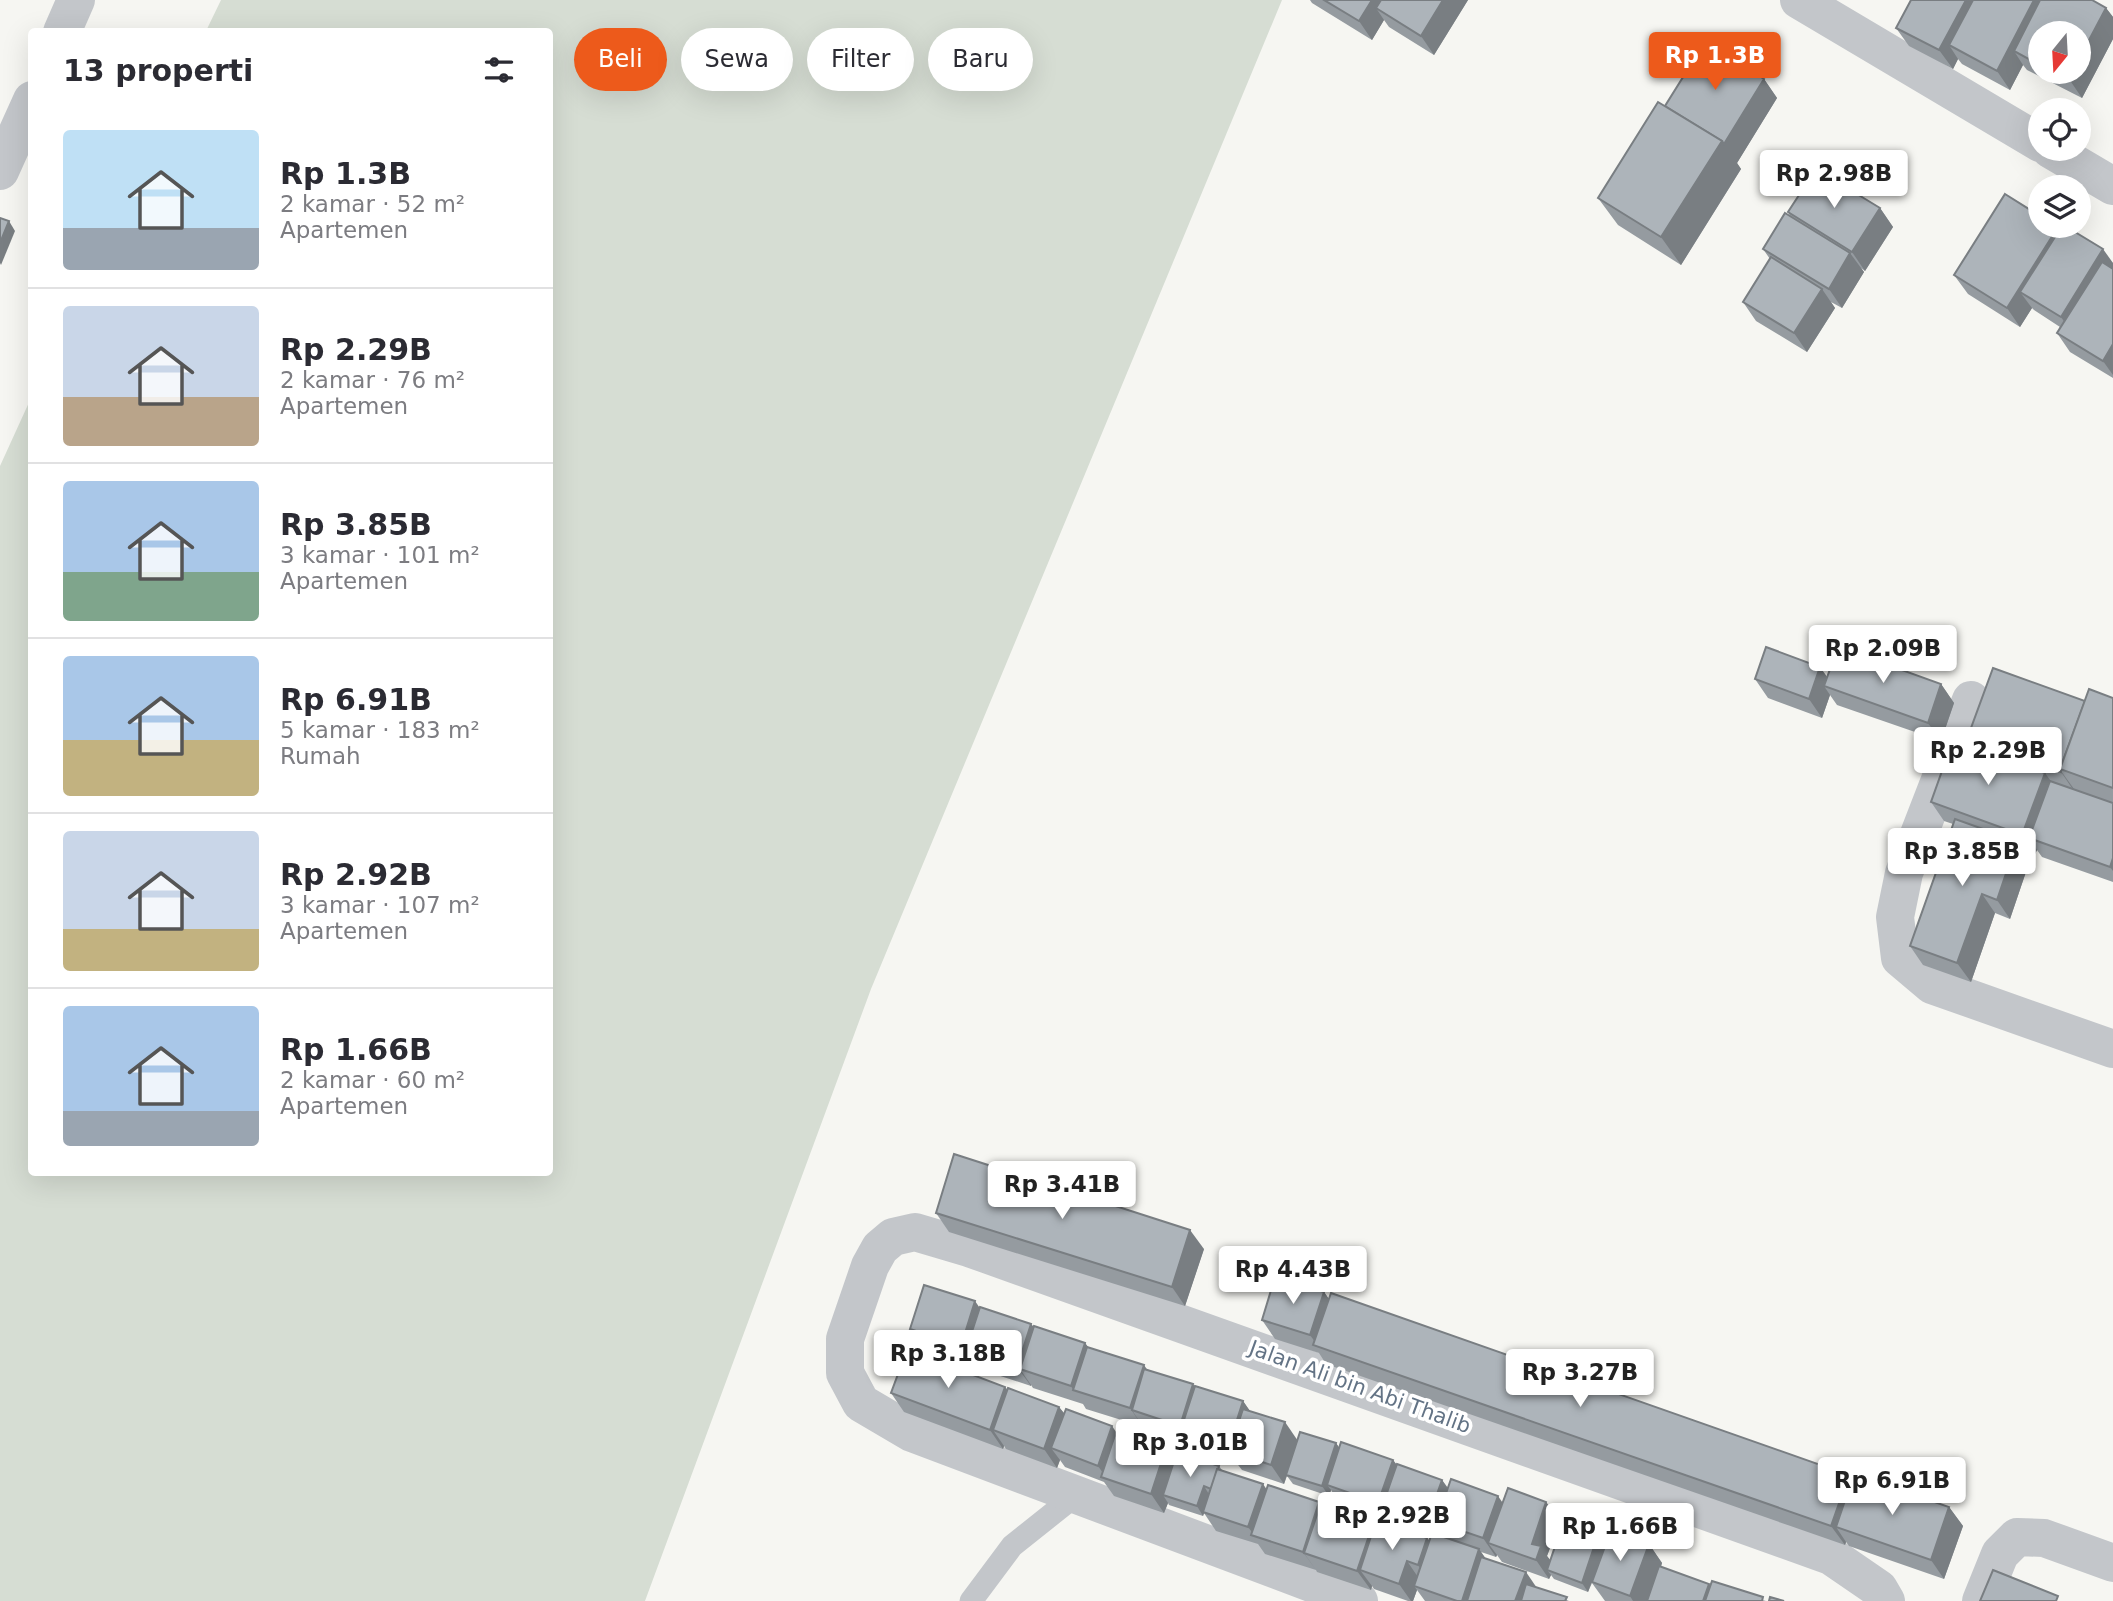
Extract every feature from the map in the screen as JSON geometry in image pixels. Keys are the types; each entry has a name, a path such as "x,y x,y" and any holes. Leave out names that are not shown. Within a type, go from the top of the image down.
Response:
{"street":[{"path":"64,28 76,0"},
{"path":"1799,0 2028,136"},
{"path":"0,171 28,109"},
{"path":"2070,161 2113,186"},
{"path":"1971,700 1904,873 1895,917 1900,958 1932,985 2113,1049"},
{"name":"Jalan Ali bin Abi Thalib","path":"1359,1601 912,1433 861,1403 845,1373 845,1339 870,1266 880,1248 893,1237 915,1232 969,1248 1831,1556 1879,1589 1886,1601"},
{"path":"1981,1601 2000,1554 2017,1537 2044,1538 2113,1563"}],"lane":[{"path":"971,1601 1012,1546 1076,1495"}],"shaded area":[{"path":"221,0 1282,0 871,989 645,1601 0,1601 0,466 28,405 28,1176 553,1176 553,28 207,28"}],"building":[{"path":"1324,0 1372,0 1359,21"},
{"path":"1381,0 1443,0 1421,36 1376,8"},
{"path":"1911,0 1966,0 1939,50 1896,28"},
{"path":"1973,0 2034,0 1997,71 1949,45"},
{"path":"2040,0 2092,0 2106,8 2091,36 2091,21 2029,21"},
{"path":"2028,24 2028,59 2014,51"},
{"path":"1705,42 1764,79 1724,144 1665,106"},
{"path":"1658,102 1722,141 1661,237 1598,198"},
{"path":"1816,169 1880,208 1852,252 1788,212"},
{"path":"2005,194 2028,208 2028,238 2051,238 2007,308 1954,275"},
{"path":"1785,213 1850,253 1829,289 1763,249"},
{"path":"0,218 9,221 0,243"},
{"path":"2054,238 2085,238 2103,249 2061,317 2020,292"},
{"path":"1771,257 1822,289 1794,333 1743,302"},
{"path":"2102,262 2113,269 2113,344 2103,361 2057,333"},
{"path":"1766,647 1820,667 1809,699 1755,679"},
{"path":"1838,647 1941,684 1928,723 1824,686"},
{"path":"1993,668 2085,701 2061,772 1967,739"},
{"path":"2089,689 2113,698 2113,788 2060,769"},
{"path":"1953,740 2045,773 2022,835 1931,802"},
{"path":"2050,781 2113,803 2113,858 2110,867 2029,838"},
{"path":"1955,819 2017,841 1997,900 1982,894 1957,963 1910,946"},
{"path":"954,1154 1190,1230 1172,1287 936,1213"},
{"path":"1275,1277 1324,1292 1310,1335 1262,1320"},
{"path":"924,1285 975,1301 961,1346 910,1329"},
{"path":"1331,1293 1849,1475 1831,1526 1313,1345"},
{"path":"980,1307 1031,1324 1017,1367 966,1350"},
{"path":"1034,1326 1085,1343 1071,1386 1020,1369"},
{"path":"1087,1347 1144,1365 1130,1408 1073,1390"},
{"path":"907,1350 1005,1387 990,1430 891,1393"},
{"path":"1144,1369 1193,1384 1180,1426 1132,1410"},
{"path":"1195,1386 1243,1401 1229,1445 1181,1429"},
{"path":"1008,1388 1059,1407 1044,1449 993,1430"},
{"path":"1066,1409 1112,1426 1098,1466 1051,1448"},
{"path":"1243,1409 1285,1422 1271,1465 1229,1451"},
{"path":"1300,1432 1336,1443 1322,1486 1286,1475"},
{"path":"1115,1435 1165,1451 1151,1494 1101,1477"},
{"path":"1341,1442 1393,1460 1378,1503 1327,1485"},
{"path":"1177,1452 1219,1466 1211,1489 1204,1486 1197,1506 1163,1495"},
{"path":"1397,1464 1442,1480 1427,1522 1382,1507"},
{"path":"1217,1469 1263,1484 1248,1527 1203,1512"},
{"path":"1854,1474 1949,1507 1931,1560 1836,1527"},
{"path":"1451,1479 1498,1496 1483,1538 1436,1522"},
{"path":"1268,1485 1319,1502 1303,1552 1251,1535"},
{"path":"1508,1488 1546,1502 1532,1544 1541,1546 1536,1560 1488,1543"},
{"path":"1321,1503 1374,1521 1357,1571 1304,1553"},
{"path":"1376,1521 1427,1538 1418,1565 1407,1561 1399,1584 1360,1570"},
{"path":"1562,1526 1597,1538 1582,1583 1547,1570"},
{"path":"1611,1530 1649,1544 1630,1596 1592,1582"},
{"path":"1432,1533 1479,1549 1462,1601 1414,1586"},
{"path":"1481,1557 1526,1572 1515,1601 1467,1601"},
{"path":"1659,1566 1709,1584 1703,1601 1647,1601"},
{"path":"1993,1570 2058,1596 2056,1601 1980,1601"},
{"path":"1712,1581 1763,1597 1762,1601 1705,1601"},
{"path":"1526,1584 1567,1597 1565,1601 1521,1601"}]}
